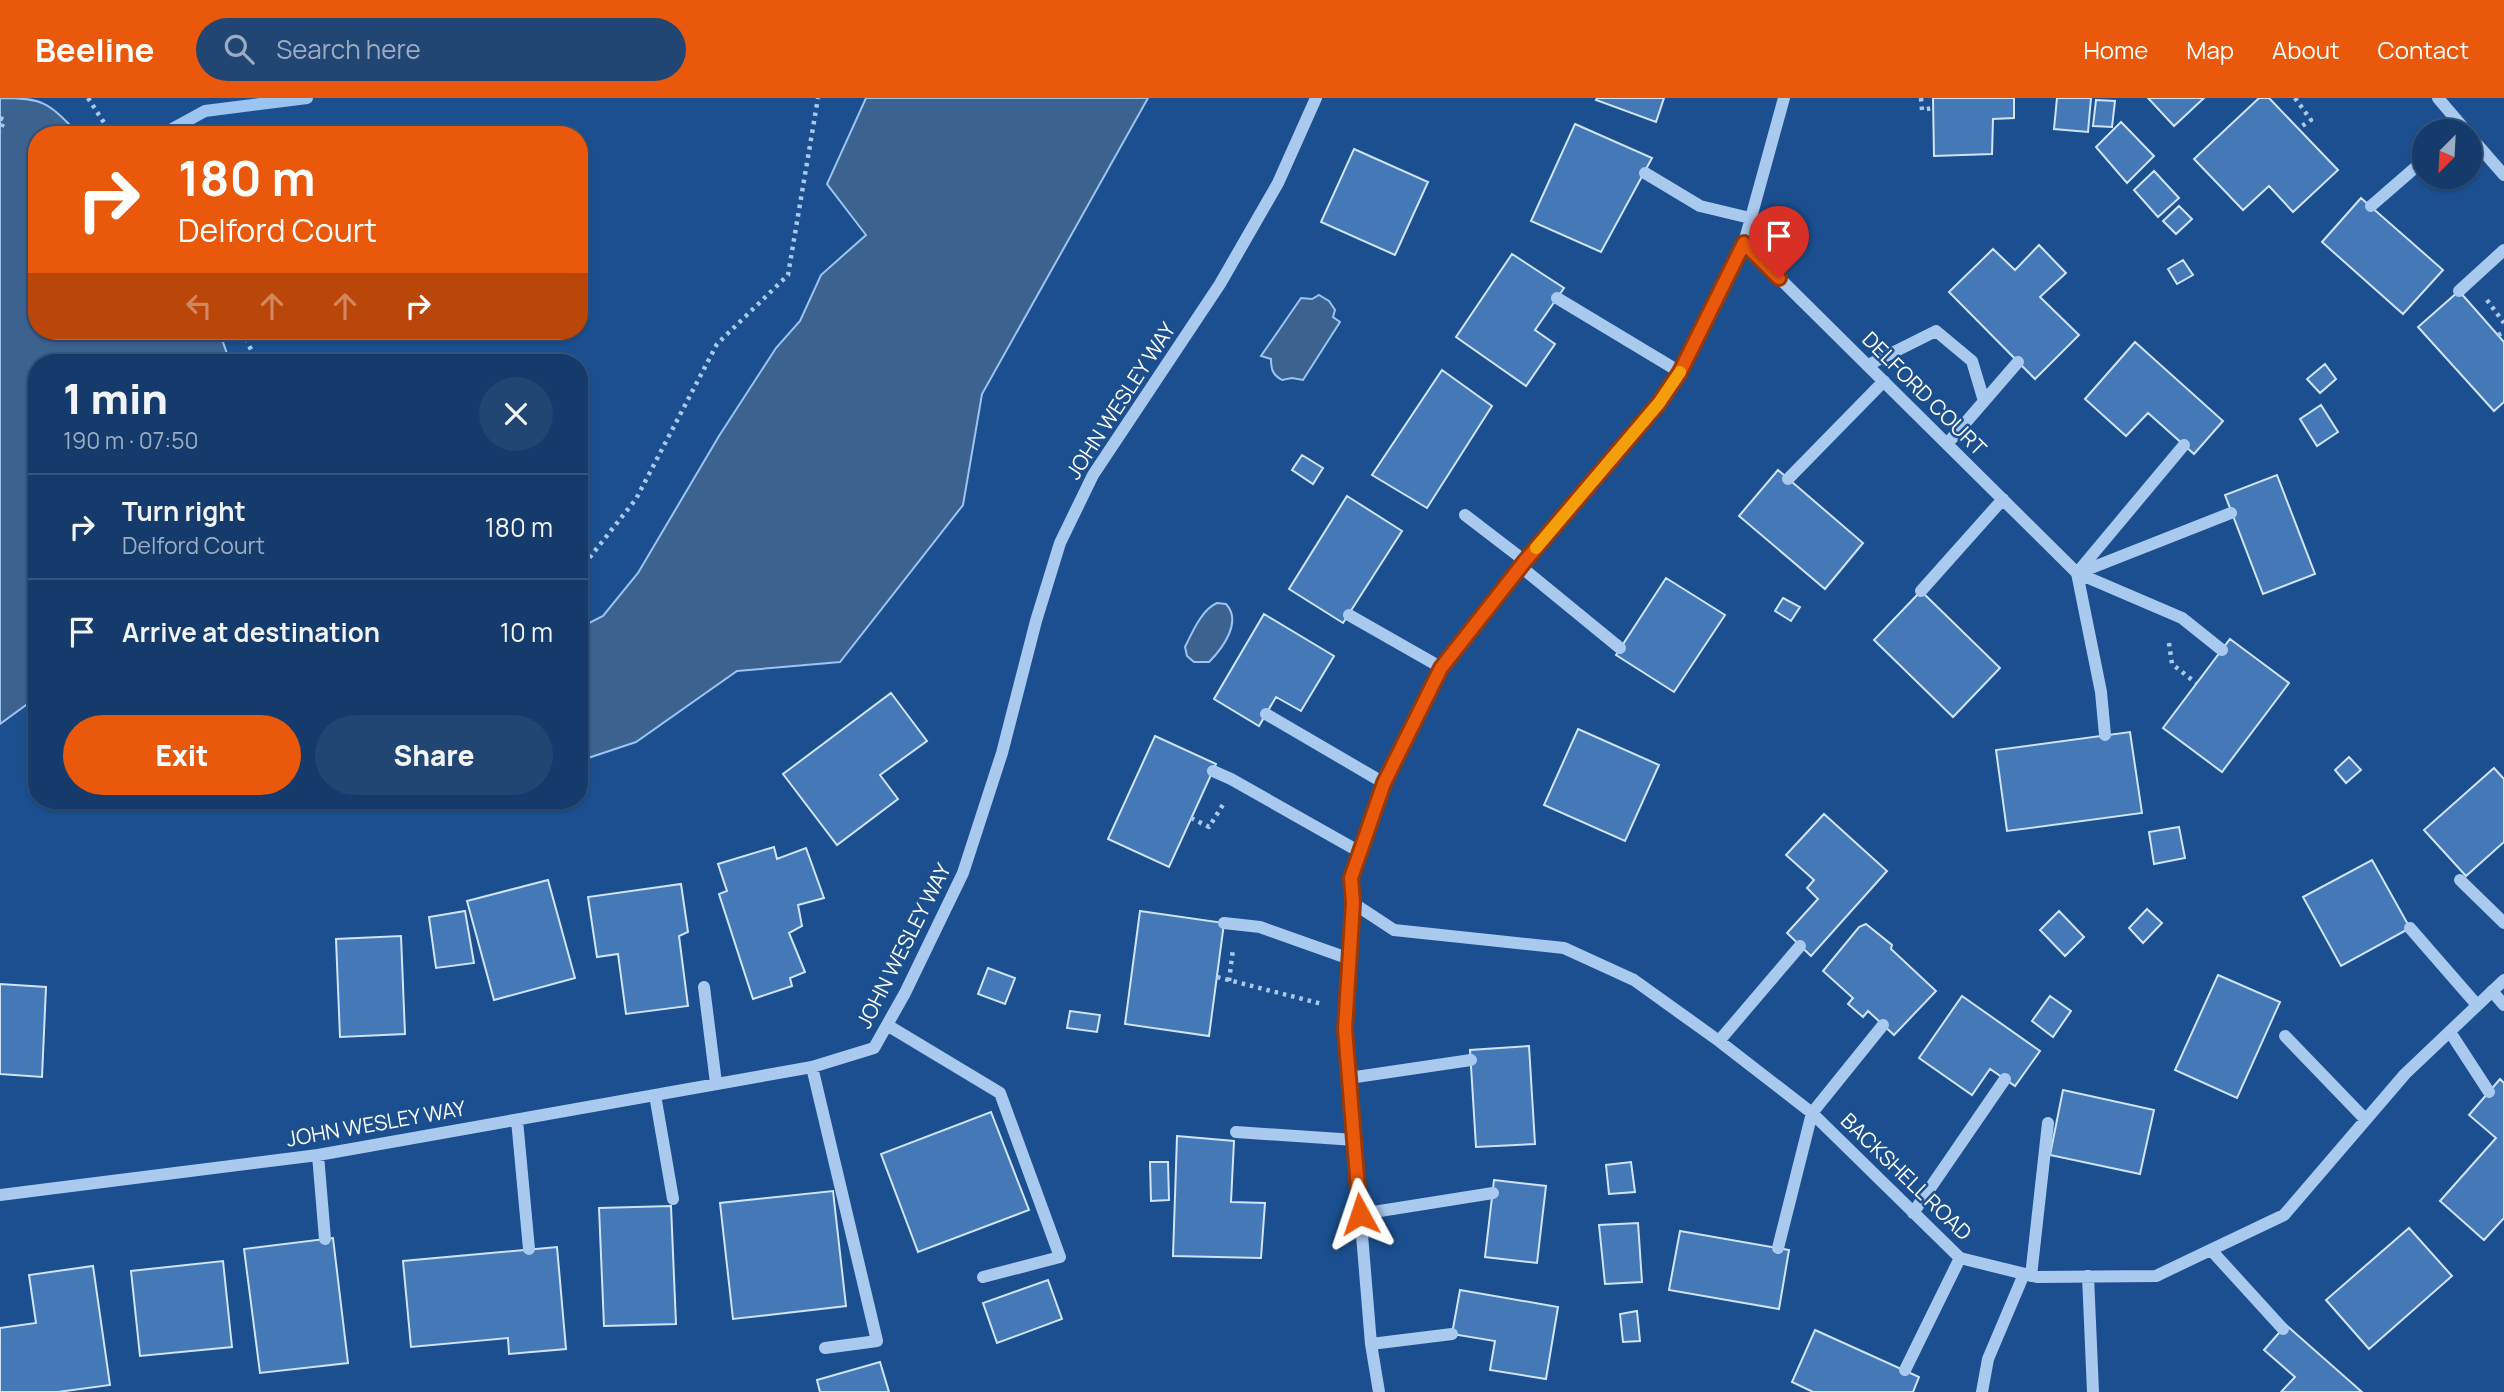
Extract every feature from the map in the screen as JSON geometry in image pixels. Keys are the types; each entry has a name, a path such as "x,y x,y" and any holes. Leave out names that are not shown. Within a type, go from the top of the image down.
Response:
{"street":[{"name":"JOHN WESLEY WAY","path":"0,1195 318,1155 812,1067 874,1048 963,873 1002,753 1035,621 1060,543 1093,475 1220,284 1278,183 1317,98"},
{"path":"1379,1392 1371,1344 1345,1029 1353,903 1351,878 1384,783 1441,668 1523,564 1659,403 1680,372 1744,243 1784,98"},
{"path":"2438,98 2455,119"},
{"path":"2482,151 2504,175"},
{"path":"2371,206 2412,170"},
{"path":"1646,173 1700,206 1750,218"},
{"name":"DELFORD COURT","path":"1744,243 2077,573"},
{"path":"2459,291 2504,250"},
{"path":"1558,298 1680,372"},
{"path":"1868,365 1936,331 1972,361 1984,401"},
{"path":"1947,444 2018,362"},
{"path":"1788,479 1884,381"},
{"path":"2077,573 2184,445"},
{"path":"1921,591 2003,499"},
{"path":"2077,573 2231,513"},
{"path":"1465,515 1620,648"},
{"path":"2077,573 2182,618 2222,650"},
{"path":"2077,573 2101,692 2105,735"},
{"path":"1349,615 1441,668"},
{"path":"1266,715 1384,783"},
{"path":"1213,771 1360,852"},
{"path":"2460,880 2504,923"},
{"name":"BACKSHELL ROAD","path":"1353,903 1394,930 1564,948 1634,980 1812,1113 1960,1258 2027,1275 2156,1276 2284,1215 2405,1074 2504,980"},
{"path":"1224,922 1260,927 1350,959"},
{"path":"2410,929 2477,1005"},
{"path":"1718,1041 1800,946"},
{"path":"704,987 716,1083"},
{"path":"2492,991 2504,1005"},
{"path":"887,1025 1000,1093 1060,1257 983,1277"},
{"path":"1778,1248 1812,1113 1883,1025"},
{"path":"2450,1032 2489,1092"},
{"path":"2285,1036 2366,1119"},
{"path":"1349,1078 1471,1060"},
{"path":"812,1067 877,1341 825,1348"},
{"path":"1913,1213 2005,1079"},
{"path":"654,1095 673,1199"},
{"path":"517,1120 529,1249"},
{"path":"1982,1392 1988,1359 2027,1275 2048,1123"},
{"path":"1236,1132 1354,1140"},
{"path":"318,1155 325,1239"},
{"path":"1360,1214 1493,1193"},
{"path":"2211,1250 2283,1329"},
{"path":"1905,1370 1960,1258"},
{"path":"2088,1276 2092,1392"},
{"path":"1371,1344 1452,1334"}],"path":[{"path":"88,98 106,126"},
{"path":"588,560 636,499 717,344 789,275 818,98"},
{"path":"1921,98 1922,110 1933,108"},
{"path":"2295,98 2311,120 2299,128"},
{"path":"0,118 4,120 0,132"},
{"path":"2498,335 2504,332"},
{"path":"1191,818 1209,827 1237,782"},
{"path":"1217,977 1346,1011"}],"water":[{"path":"0,98 27,99 45,104 71,126 28,126 28,340 222,340 227,354 28,354 28,704 0,724"},
{"path":"866,98 1148,98 982,394 963,505 840,662 737,671 636,742 588,758 588,624 603,616 638,573 719,436 776,348 800,321 821,275 866,235 827,184"},
{"path":"1319,295 1329,301 1335,310 1333,317 1340,322 1303,380 1282,380 1273,372 1271,359 1261,356 1301,298 1312,299"},
{"path":"1217,603 1226,604 1230,611 1232,626 1229,634 1209,662 1194,662 1187,656 1185,647 1202,616"}],"building":[{"path":"1664,98 1656,122 1596,100"},
{"path":"1933,98 2014,98 2014,118 1993,119 1992,154 1934,156"},
{"path":"2057,98 2091,98 2088,132 2054,129"},
{"path":"2148,98 2204,98 2174,126"},
{"path":"2259,98 2269,98 2338,170 2293,212 2269,186 2243,210 2194,159"},
{"path":"2096,100 2115,101 2112,127 2093,126"},
{"path":"2121,122 2154,156 2127,183 2096,147"},
{"path":"1575,124 1652,158 1601,252 1531,221"},
{"path":"1354,149 1428,182 1395,255 1321,222"},
{"path":"2154,171 2179,198 2158,217 2134,190"},
{"path":"2361,198 2443,270 2403,314 2322,242"},
{"path":"2179,206 2192,219 2176,234 2163,221"},
{"path":"2039,245 2066,273 2040,297 2079,335 2035,379 1949,292 1993,249 2015,270"},
{"path":"1512,254 1564,288 1535,330 1555,344 1526,386 1456,337"},
{"path":"2183,260 2193,275 2177,284 2168,269"},
{"path":"2459,291 2504,342 2504,402 2494,411 2418,327"},
{"path":"2135,342 2223,421 2194,454 2148,413 2126,436 2085,399"},
{"path":"2325,364 2336,379 2320,393 2307,379"},
{"path":"1442,370 1492,406 1427,508 1372,475"},
{"path":"2321,405 2338,432 2317,446 2300,419"},
{"path":"1302,455 1323,468 1313,484 1292,470"},
{"path":"1778,470 1863,543 1825,589 1739,516"},
{"path":"2277,475 2315,574 2263,594 2225,495"},
{"path":"1347,496 1402,531 1343,623 1289,589"},
{"path":"1666,578 1725,615 1674,692 1616,655"},
{"path":"1921,591 2000,668 1953,717 1874,640"},
{"path":"1783,598 1800,607 1791,621 1775,611"},
{"path":"1264,614 1334,656 1301,711 1276,697 1259,726 1214,699"},
{"path":"2230,639 2289,683 2222,772 2163,728"},
{"path":"891,693 927,741 880,775 898,799 837,845 783,774"},
{"path":"1578,729 1659,765 1625,841 1544,805"},
{"path":"2130,732 2142,813 2007,831 1996,750"},
{"path":"1155,736 1216,764 1169,867 1108,839"},
{"path":"2349,757 2361,770 2346,783 2335,770"},
{"path":"2494,768 2504,779 2504,842 2466,876 2424,830"},
{"path":"1824,814 1887,871 1811,956 1787,933 1818,899 1807,888 1814,880 1786,855"},
{"path":"2179,827 2185,858 2154,864 2149,832"},
{"path":"774,847 777,859 806,848 824,898 798,905 802,926 789,933 805,972 790,978 792,986 753,999 719,894 727,891 718,864"},
{"path":"2372,860 2410,928 2341,966 2303,897"},
{"path":"548,880 575,978 494,1000 467,901"},
{"path":"681,884 688,932 679,936 688,1006 626,1014 618,954 597,957 588,897"},
{"path":"2147,909 2162,923 2143,943 2129,928"},
{"path":"465,911 474,963 436,968 429,917"},
{"path":"1140,911 1224,923 1209,1036 1125,1024"},
{"path":"2059,911 2084,937 2065,956 2040,930"},
{"path":"1866,924 1892,945 1891,949 1936,991 1894,1035 1868,1011 1863,1017 1848,1004 1853,998 1823,971 1859,927"},
{"path":"401,936 405,1034 340,1037 336,939"},
{"path":"988,968 1015,978 1005,1004 978,994"},
{"path":"2218,975 2280,1002 2237,1098 2175,1070"},
{"path":"0,984 46,987 42,1077 0,1074"},
{"path":"1962,996 2040,1051 2015,1086 1990,1069 1972,1095 1919,1058"},
{"path":"2050,996 2071,1011 2053,1037 2032,1021"},
{"path":"1070,1011 1100,1015 1097,1032 1067,1028"},
{"path":"1529,1046 1535,1144 1476,1147 1470,1050"},
{"path":"2500,1079 2504,1083 2504,1218 2484,1240 2440,1201 2496,1138 2469,1115"},
{"path":"2063,1090 2154,1110 2140,1174 2050,1155"},
{"path":"991,1112 1029,1210 918,1252 881,1154"},
{"path":"1177,1136 1234,1141 1231,1202 1265,1203 1261,1258 1173,1256"},
{"path":"1150,1162 1168,1162 1169,1200 1151,1201"},
{"path":"1631,1162 1635,1192 1609,1194 1606,1165"},
{"path":"1494,1180 1546,1186 1537,1263 1485,1257"},
{"path":"833,1191 846,1306 733,1319 720,1203"},
{"path":"671,1206 676,1324 604,1326 599,1208"},
{"path":"1638,1223 1642,1282 1605,1284 1599,1225"},
{"path":"2409,1228 2452,1276 2369,1349 2326,1300"},
{"path":"1680,1231 1789,1250 1779,1309 1669,1290"},
{"path":"333,1238 348,1363 260,1373 244,1249"},
{"path":"557,1247 566,1349 509,1354 508,1338 411,1347 403,1261"},
{"path":"223,1261 232,1347 140,1356 131,1271"},
{"path":"93,1266 110,1385 58,1392 0,1392 0,1328 36,1323 29,1275"},
{"path":"1048,1280 1062,1319 997,1343 983,1303"},
{"path":"1460,1290 1558,1307 1546,1379 1490,1370 1495,1341 1452,1334"},
{"path":"1637,1311 1640,1341 1623,1342 1620,1314"},
{"path":"2286,1325 2362,1392 2281,1392 2295,1377 2264,1350"},
{"path":"1815,1330 1919,1377 1913,1392 1813,1392 1792,1382"},
{"path":"880,1362 889,1392 820,1392 817,1380"}],"waterway":[{"path":"178,126 205,111 307,98"}],"slow traffic":[{"path":"1536,548 1659,403 1680,372"}],"route":[{"path":"1360,1214 1345,1029 1353,903 1351,878 1384,783 1441,668 1525,561 1659,403 1680,372 1744,243 1779,278"}]}
